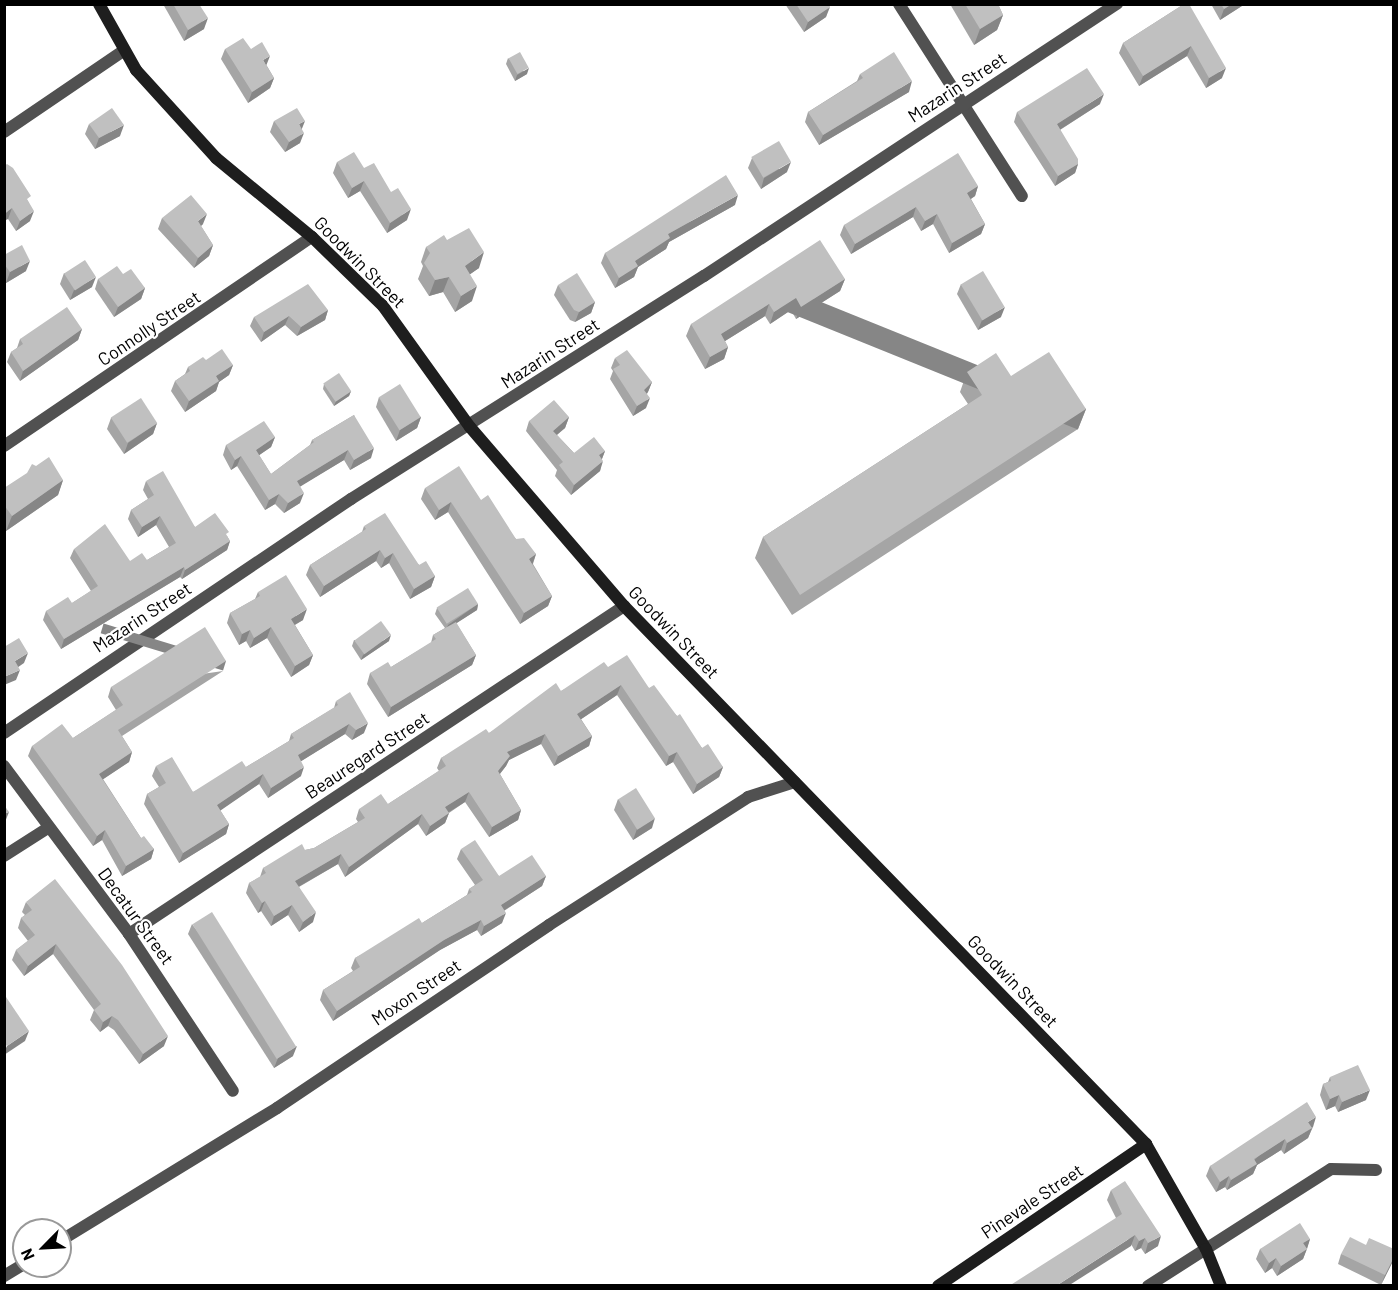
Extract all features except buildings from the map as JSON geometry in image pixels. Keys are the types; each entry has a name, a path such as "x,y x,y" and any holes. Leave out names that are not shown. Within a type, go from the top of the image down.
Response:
{"main road":[{"name":"Goodwin Street","path":"99,4 123,51 216,158 312,237 383,306 470,427 624,606 1146,1144 1206,1249 1221,1286"},
{"name":"Pinevale Street","path":"938,1286 1146,1144"}],"street":[{"path":"899,4 1022,195"},
{"name":"Mazarin Street","path":"4,734 351,499 470,427 1117,4"},
{"path":"4,132 123,51"},
{"name":"Connolly Street","path":"4,446 312,237"},
{"name":"Beauregard Street","path":"129,934 624,606"},
{"name":"Decatur Street","path":"4,766 129,934 233,1091"},
{"name":"Moxon Street","path":"72,1234 277,1108 549,924 748,797 795,782"},
{"path":"4,856 48,828"},
{"path":"1148,1286 1331,1169 1376,1170"}]}
